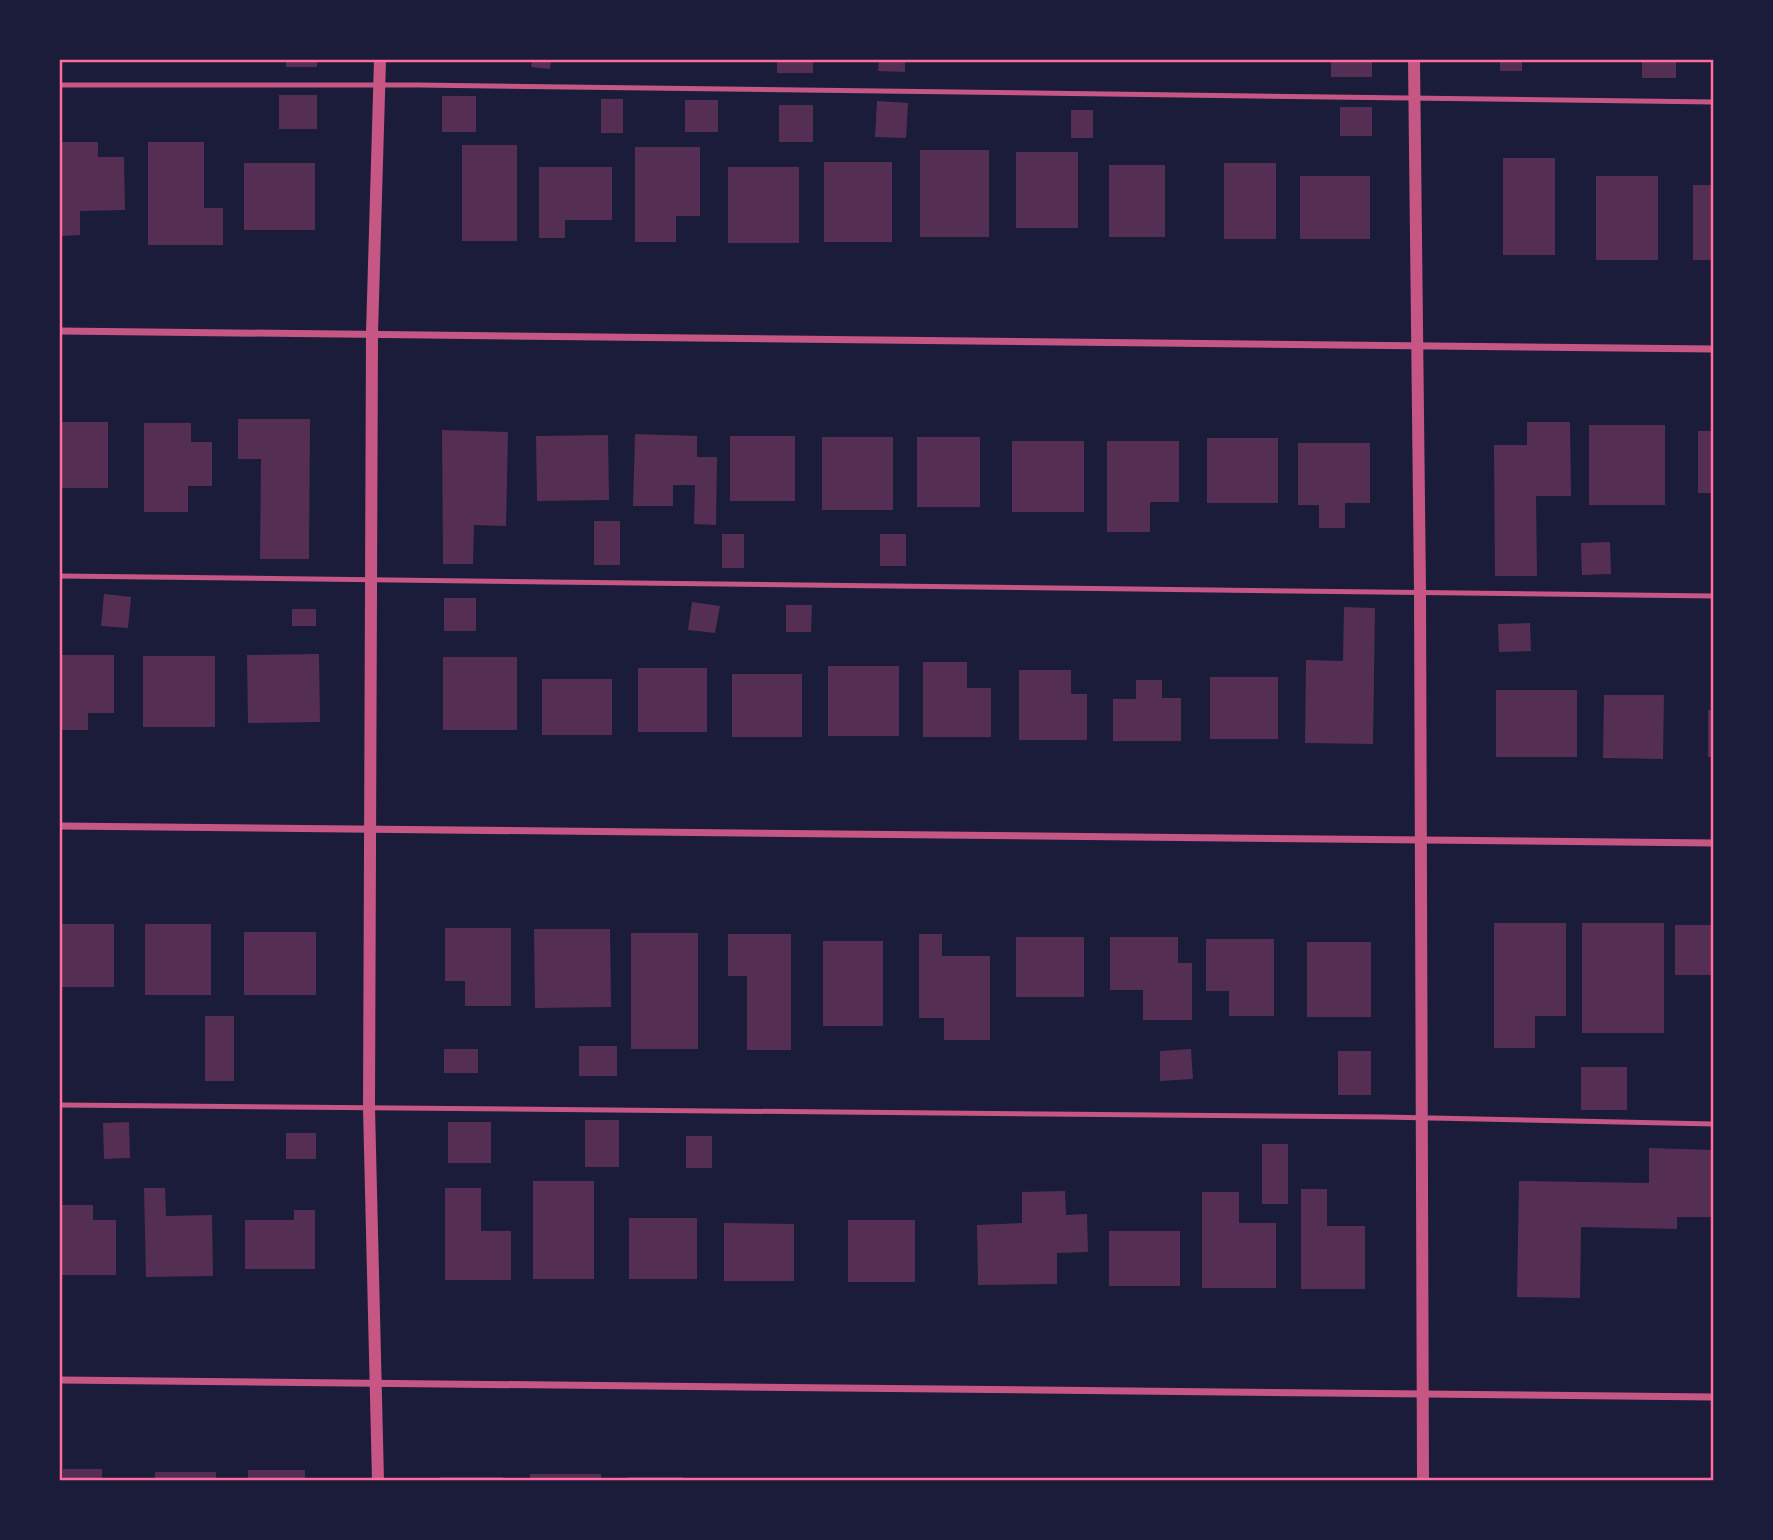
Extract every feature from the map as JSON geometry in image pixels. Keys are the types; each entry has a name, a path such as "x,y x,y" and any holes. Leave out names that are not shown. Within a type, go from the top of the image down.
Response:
{"street":[{"path":"378,1480 369,1108 372,332 380,60"},
{"path":"1413,60 1420,591 1419,1118 1423,1480"},
{"path":"60,331 372,332 1713,349"},
{"path":"60,826 1713,844"},
{"path":"60,1380 1713,1398"}],"lane":[{"path":"60,85 379,86 1713,102"},
{"path":"60,576 1713,596"},
{"path":"60,1105 1419,1118 1713,1124"}],"building":[{"path":"286,60 317,60 317,67 286,67"},
{"path":"532,60 551,60 550,69 531,67"},
{"path":"777,60 813,60 813,73 777,73"},
{"path":"879,60 905,60 905,72 878,71"},
{"path":"1331,60 1372,60 1372,77 1331,77"},
{"path":"1500,60 1522,60 1522,71 1500,71"},
{"path":"1642,60 1676,60 1676,78 1642,78"},
{"path":"279,95 317,95 317,129 279,129"},
{"path":"442,96 476,96 476,132 442,132"},
{"path":"601,99 623,99 623,133 601,133"},
{"path":"685,100 718,100 718,132 685,132"},
{"path":"877,101 908,103 906,138 875,137"},
{"path":"779,105 813,105 813,142 779,142"},
{"path":"1340,107 1372,107 1372,136 1340,136"},
{"path":"1071,110 1093,110 1093,138 1071,138"},
{"path":"60,142 98,142 98,157 124,157 125,210 80,211 80,235 60,236"},
{"path":"148,142 204,142 204,208 223,208 223,245 148,245"},
{"path":"462,145 517,145 517,241 462,241"},
{"path":"635,147 700,147 700,216 676,216 676,242 635,242"},
{"path":"920,150 989,150 989,237 920,237"},
{"path":"1016,152 1078,152 1078,228 1016,228"},
{"path":"1503,158 1555,158 1555,255 1503,255"},
{"path":"824,162 892,162 892,242 824,242"},
{"path":"244,163 315,163 315,230 244,230"},
{"path":"1224,163 1276,163 1276,239 1224,239"},
{"path":"1109,165 1165,165 1165,237 1109,237"},
{"path":"539,167 612,167 612,220 565,220 565,238 539,238"},
{"path":"728,167 799,167 799,243 728,243"},
{"path":"1300,176 1370,176 1370,239 1300,239"},
{"path":"1596,176 1658,176 1658,260 1596,260"},
{"path":"1693,185 1714,185 1714,260 1693,260"},
{"path":"238,419 310,419 309,559 260,559 261,459 238,459"},
{"path":"60,422 108,422 108,488 61,488"},
{"path":"1527,422 1570,422 1571,496 1536,496 1537,576 1495,576 1494,445 1527,445"},
{"path":"144,423 191,423 191,442 212,442 212,486 188,486 188,512 144,512"},
{"path":"1589,425 1665,425 1665,505 1589,505"},
{"path":"442,430 508,432 506,526 474,525 473,564 443,564"},
{"path":"1698,431 1714,431 1714,493 1698,493"},
{"path":"635,434 697,436 697,457 717,457 716,525 694,524 695,485 673,485 673,506 633,506"},
{"path":"608,435 609,500 537,501 536,436"},
{"path":"730,436 795,436 795,501 730,501"},
{"path":"822,437 893,437 893,510 822,510"},
{"path":"917,437 980,437 980,507 917,507"},
{"path":"1207,438 1278,438 1278,503 1207,503"},
{"path":"1012,441 1084,441 1084,512 1012,512"},
{"path":"1107,441 1179,441 1179,502 1150,502 1150,532 1107,532"},
{"path":"1298,443 1370,443 1370,503 1345,503 1345,528 1319,528 1319,505 1298,505"},
{"path":"594,521 620,521 620,565 594,565"},
{"path":"722,534 744,534 744,568 722,568"},
{"path":"880,534 906,534 906,566 880,566"},
{"path":"1610,542 1611,574 1582,575 1581,543"},
{"path":"104,594 131,597 128,628 101,626"},
{"path":"444,598 476,598 476,631 444,631"},
{"path":"692,602 720,606 715,633 688,630"},
{"path":"786,605 812,605 811,632 786,632"},
{"path":"1344,607 1375,608 1373,744 1305,743 1306,660 1343,661"},
{"path":"292,609 316,609 316,626 292,626"},
{"path":"1530,623 1531,651 1499,652 1498,624"},
{"path":"319,654 320,722 248,723 247,655"},
{"path":"60,655 114,655 114,713 88,713 88,730 60,730"},
{"path":"143,656 215,656 215,727 143,727"},
{"path":"443,657 517,657 517,730 443,730"},
{"path":"923,662 967,662 967,688 991,688 991,737 923,737"},
{"path":"828,666 899,666 899,736 828,736"},
{"path":"638,668 707,668 707,732 638,732"},
{"path":"1019,670 1071,670 1071,694 1087,694 1087,740 1019,740"},
{"path":"732,674 802,674 802,737 732,737"},
{"path":"1210,677 1278,677 1278,739 1210,739"},
{"path":"542,679 612,679 612,735 542,735"},
{"path":"1136,680 1162,680 1162,698 1181,698 1181,741 1113,741 1113,699 1136,699"},
{"path":"1496,690 1577,690 1577,757 1496,757"},
{"path":"1604,695 1664,695 1663,759 1603,758"},
{"path":"1708,710 1714,710 1714,757 1708,757"},
{"path":"1494,923 1566,923 1566,1016 1535,1016 1535,1048 1494,1048"},
{"path":"1582,923 1664,923 1664,1033 1582,1033"},
{"path":"60,924 114,924 114,987 60,987"},
{"path":"145,924 211,924 211,995 145,995"},
{"path":"1675,925 1714,925 1714,975 1675,975"},
{"path":"445,928 511,928 511,1006 465,1006 465,981 445,981"},
{"path":"534,929 610,929 611,1007 535,1008"},
{"path":"244,932 316,932 316,995 244,995"},
{"path":"631,933 698,933 698,1049 631,1049"},
{"path":"728,934 791,934 791,1050 747,1050 747,976 728,976"},
{"path":"919,934 942,934 942,956 990,956 990,1040 944,1040 944,1018 919,1018"},
{"path":"1016,937 1084,937 1084,997 1016,997"},
{"path":"1110,937 1178,937 1178,963 1192,963 1192,1020 1143,1020 1143,990 1110,990"},
{"path":"1206,939 1274,939 1274,1016 1229,1016 1229,991 1206,991"},
{"path":"823,941 883,941 883,1026 823,1026"},
{"path":"1307,942 1371,942 1371,1017 1307,1017"},
{"path":"205,1016 234,1016 234,1081 205,1081"},
{"path":"579,1046 617,1046 617,1076 579,1076"},
{"path":"444,1049 478,1049 478,1073 444,1073"},
{"path":"1191,1049 1193,1079 1160,1081 1160,1051"},
{"path":"1338,1051 1371,1051 1371,1095 1338,1095"},
{"path":"1581,1067 1627,1067 1627,1110 1581,1110"},
{"path":"585,1120 619,1120 619,1167 585,1167"},
{"path":"129,1122 130,1158 104,1159 103,1123"},
{"path":"448,1122 491,1122 491,1163 448,1163"},
{"path":"286,1133 316,1133 316,1159 286,1159"},
{"path":"686,1136 712,1136 712,1168 686,1168"},
{"path":"1262,1144 1288,1144 1288,1204 1262,1204"},
{"path":"1649,1148 1714,1150 1714,1217 1677,1217 1677,1229 1581,1227 1580,1298 1517,1297 1519,1181 1649,1183"},
{"path":"533,1181 594,1181 594,1279 533,1279"},
{"path":"144,1188 165,1188 166,1216 212,1215 213,1276 146,1277"},
{"path":"445,1188 481,1188 481,1231 511,1231 511,1280 445,1280"},
{"path":"1301,1189 1327,1189 1327,1226 1365,1226 1365,1289 1301,1289"},
{"path":"1065,1191 1066,1215 1087,1214 1088,1252 1057,1253 1057,1284 978,1285 977,1225 1022,1223 1022,1192"},
{"path":"1202,1192 1239,1192 1239,1223 1276,1223 1276,1288 1202,1288"},
{"path":"60,1205 93,1205 93,1220 116,1220 116,1275 60,1275"},
{"path":"294,1210 315,1210 315,1269 245,1269 245,1220 294,1220"},
{"path":"629,1218 697,1218 697,1279 629,1279"},
{"path":"848,1220 915,1220 915,1282 848,1282"},
{"path":"724,1223 794,1224 794,1281 724,1281"},
{"path":"1109,1231 1180,1231 1180,1286 1109,1286"},
{"path":"63,1469 102,1469 102,1480 63,1480"},
{"path":"248,1470 305,1470 305,1480 248,1480"},
{"path":"155,1472 216,1472 216,1480 155,1480"},
{"path":"530,1474 601,1474 601,1480 530,1480"},
{"path":"440,1477 503,1477 503,1480 440,1480"},
{"path":"628,1477 683,1477 683,1480 628,1480"}]}
